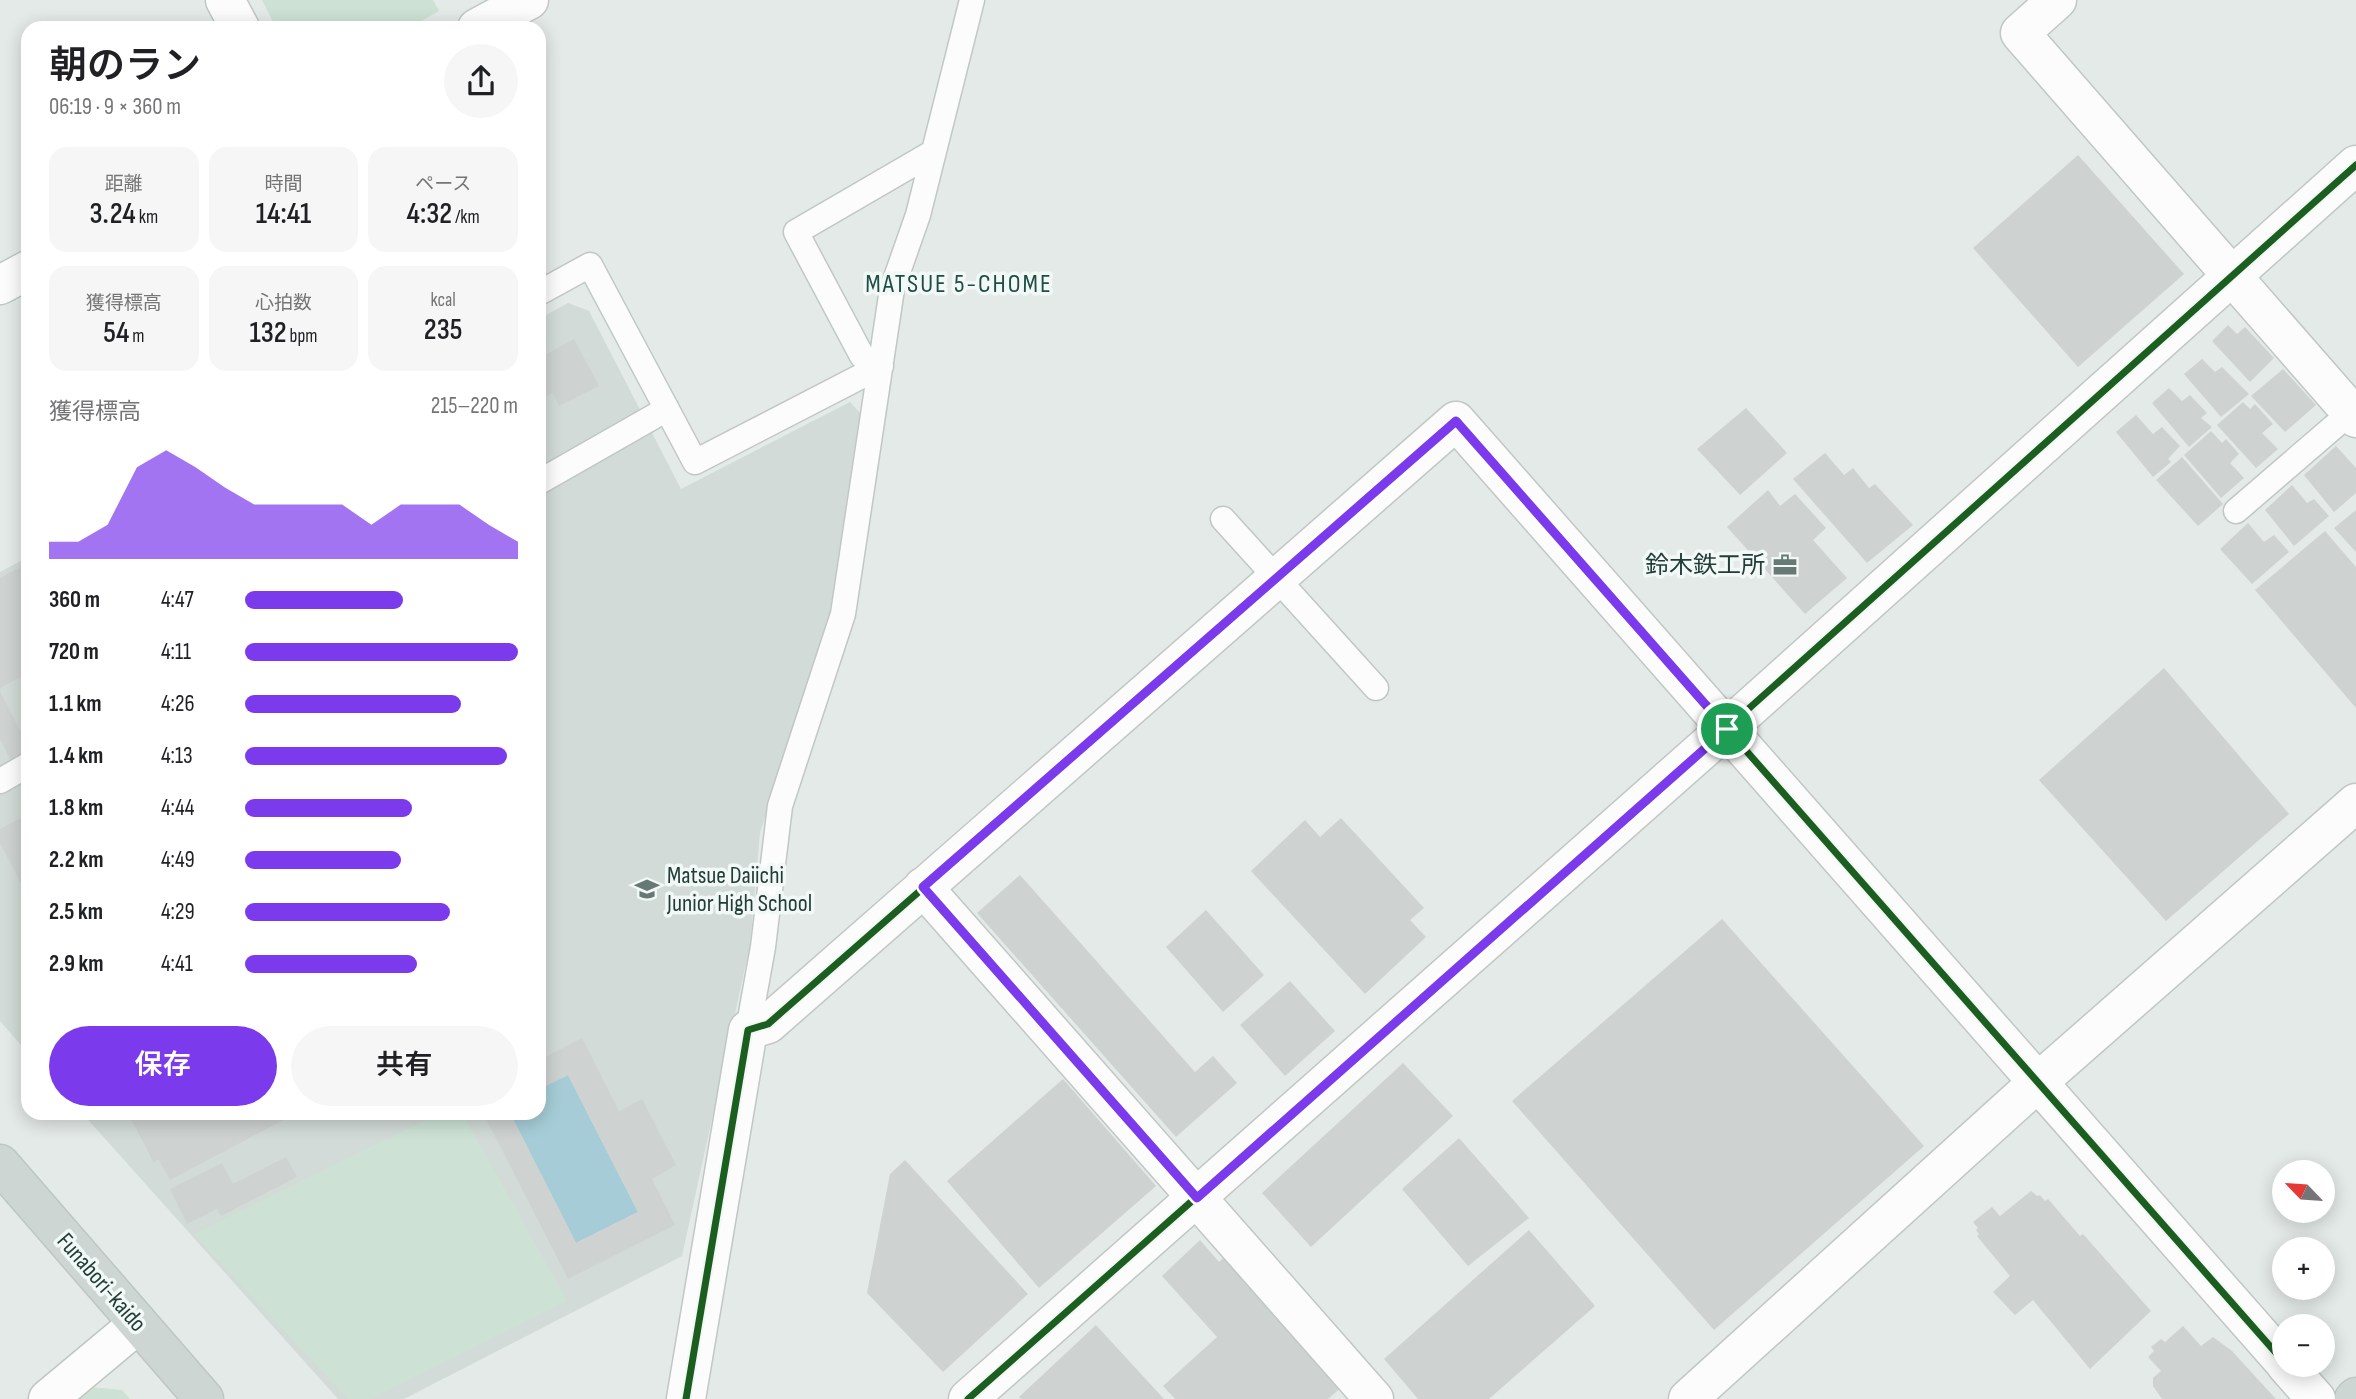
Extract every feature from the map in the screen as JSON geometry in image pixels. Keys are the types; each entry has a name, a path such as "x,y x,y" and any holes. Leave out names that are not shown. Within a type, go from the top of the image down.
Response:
{"main road":[{"name":"Funabori-kaido","path":"0,1164 204,1399"}],"street":[{"path":"225,0 236,21"},
{"path":"490,21 529,0"},
{"path":"2057,0 2020,33 2353,415"},
{"path":"968,1399 1727,729 2356,165"},
{"path":"0,285 21,274"},
{"path":"686,1399 748,1030 768,1024 1456,421 2272,1349"},
{"path":"1688,1399 2037,1083 2356,803"},
{"path":"923,887 1374,1399"},
{"path":"48,1399 138,1324"},
{"path":"2297,1377 2316,1399"}],"lane":[{"path":"748,1030 764,947 780,806 844,614 892,289 918,215 972,0"},
{"path":"881,366 862,356 796,232 932,153"},
{"path":"546,289 590,265 695,463 881,366"},
{"path":"546,478 667,410"},
{"path":"2236,510 2353,415"},
{"path":"1223,519 1376,688"},
{"path":"0,781 21,769"}],"shaded area":[{"name":"Matsue Daiichi Junior High School","path":"568,303 589,311 681,489 850,402 860,413 830,611 760,833 750,945 682,1256 404,1399 338,1399 88,1120 546,1120 546,315"},
{"path":"21,561 21,1045 0,1021 0,572"}],"green space":[{"path":"262,0 433,0 439,11 421,21 272,21"},
{"path":"426,1120 466,1120 567,1301 370,1399 348,1399 194,1234"},
{"path":"89,1387 122,1390 130,1399 74,1399"}],"water":[{"path":"568,1075 638,1212 576,1243 514,1120 546,1120 546,1086"}],"building":[{"path":"2078,155 2184,274 2078,367 1973,248"},
{"path":"2228,325 2237,334 2245,327 2274,358 2250,382 2212,341"},
{"path":"574,339 599,386 559,406 553,393 546,396 546,354"},
{"path":"2202,359 2215,372 2222,367 2249,394 2221,417 2184,374"},
{"path":"2283,369 2316,405 2285,432 2251,396"},
{"path":"2169,388 2182,401 2190,395 2207,413 2201,418 2212,427 2189,447 2152,403"},
{"path":"2243,402 2250,409 2255,404 2273,424 2262,433 2278,449 2256,468 2217,425"},
{"path":"1746,408 1787,453 1740,495 1697,449"},
{"path":"2136,415 2153,434 2162,427 2180,446 2168,459 2171,462 2153,477 2116,432"},
{"path":"2211,431 2222,443 2226,439 2239,454 2230,463 2244,478 2221,498 2184,455"},
{"path":"2336,446 2356,468 2356,493 2334,512 2304,475"},
{"path":"1825,453 1844,475 1853,468 1869,488 1875,484 1913,525 1867,563 1793,479"},
{"path":"2182,457 2223,504 2198,526 2156,480"},
{"path":"2292,485 2307,503 2314,499 2329,516 2294,546 2265,510"},
{"path":"1768,490 1780,506 1795,494 1826,528 1813,540 1847,578 1805,614 1727,527"},
{"path":"2356,510 2356,552 2334,528"},
{"path":"2248,523 2264,542 2274,535 2289,552 2252,584 2220,549"},
{"path":"2325,531 2356,567 2356,708 2255,590"},
{"path":"21,567 21,677 0,688 0,578"},
{"path":"2164,668 2289,814 2166,921 2039,780"},
{"path":"0,691 21,732 21,780 0,739"},
{"path":"21,818 21,884 0,843 0,829"},
{"path":"1341,818 1424,908 1410,920 1426,937 1365,994 1251,871 1305,820 1320,837"},
{"path":"1020,875 1195,1072 1213,1056 1237,1083 1176,1137 977,913"},
{"path":"1206,910 1264,975 1223,1012 1166,947"},
{"path":"1722,919 1924,1146 1714,1330 1512,1101"},
{"path":"1290,981 1335,1031 1285,1076 1240,1025"},
{"path":"582,1038 619,1111 642,1099 676,1165 652,1179 675,1225 568,1279 487,1120 514,1120 576,1243 638,1212 568,1075 546,1086 546,1056"},
{"path":"1403,1063 1453,1116 1311,1247 1262,1193"},
{"path":"1063,1079 1156,1186 1039,1288 947,1181"},
{"path":"132,1120 283,1120 170,1180 158,1159 154,1163"},
{"path":"1459,1138 1529,1218 1468,1266 1402,1189"},
{"path":"286,1157 297,1177 221,1216 217,1209 187,1224 170,1189 222,1163 233,1184"},
{"path":"905,1160 1028,1294 943,1372 867,1293 890,1174"},
{"path":"2031,1191 2045,1201 2048,1199 2080,1236 2083,1234 2151,1311 2090,1369 2033,1300 2015,1315 1993,1292 2010,1276 1977,1236 1978,1228 1973,1222 1992,1207 2000,1216"},
{"path":"1529,1230 1595,1306 1489,1399 1418,1399 1384,1359"},
{"path":"1200,1240 1219,1262 1227,1255 1344,1385 1328,1399 1175,1399 1163,1386 1217,1337 1162,1276"},
{"path":"1096,1325 1164,1399 1019,1397"},
{"path":"2183,1326 2201,1346 2213,1337 2232,1351 2276,1399 2162,1399 2153,1386 2153,1378 2161,1371 2148,1357 2154,1351 2151,1347 2161,1339 2165,1342"}],"cycle path":[{"path":"968,1399 1726,729 2356,165"},
{"path":"686,1399 748,1030 768,1024 1456,421 2272,1348"}],"place":[{"name":"鈴木鉄工所","path":"1785,565"},
{"name":"Matsue Daiichi Junior High School","path":"647,889"}],"district":[{"name":"MATSUE 5-CHOME","path":"959,283"}],"route":[{"path":"1456,421 1727,729 1197,1198 923,887 1456,421"}]}
